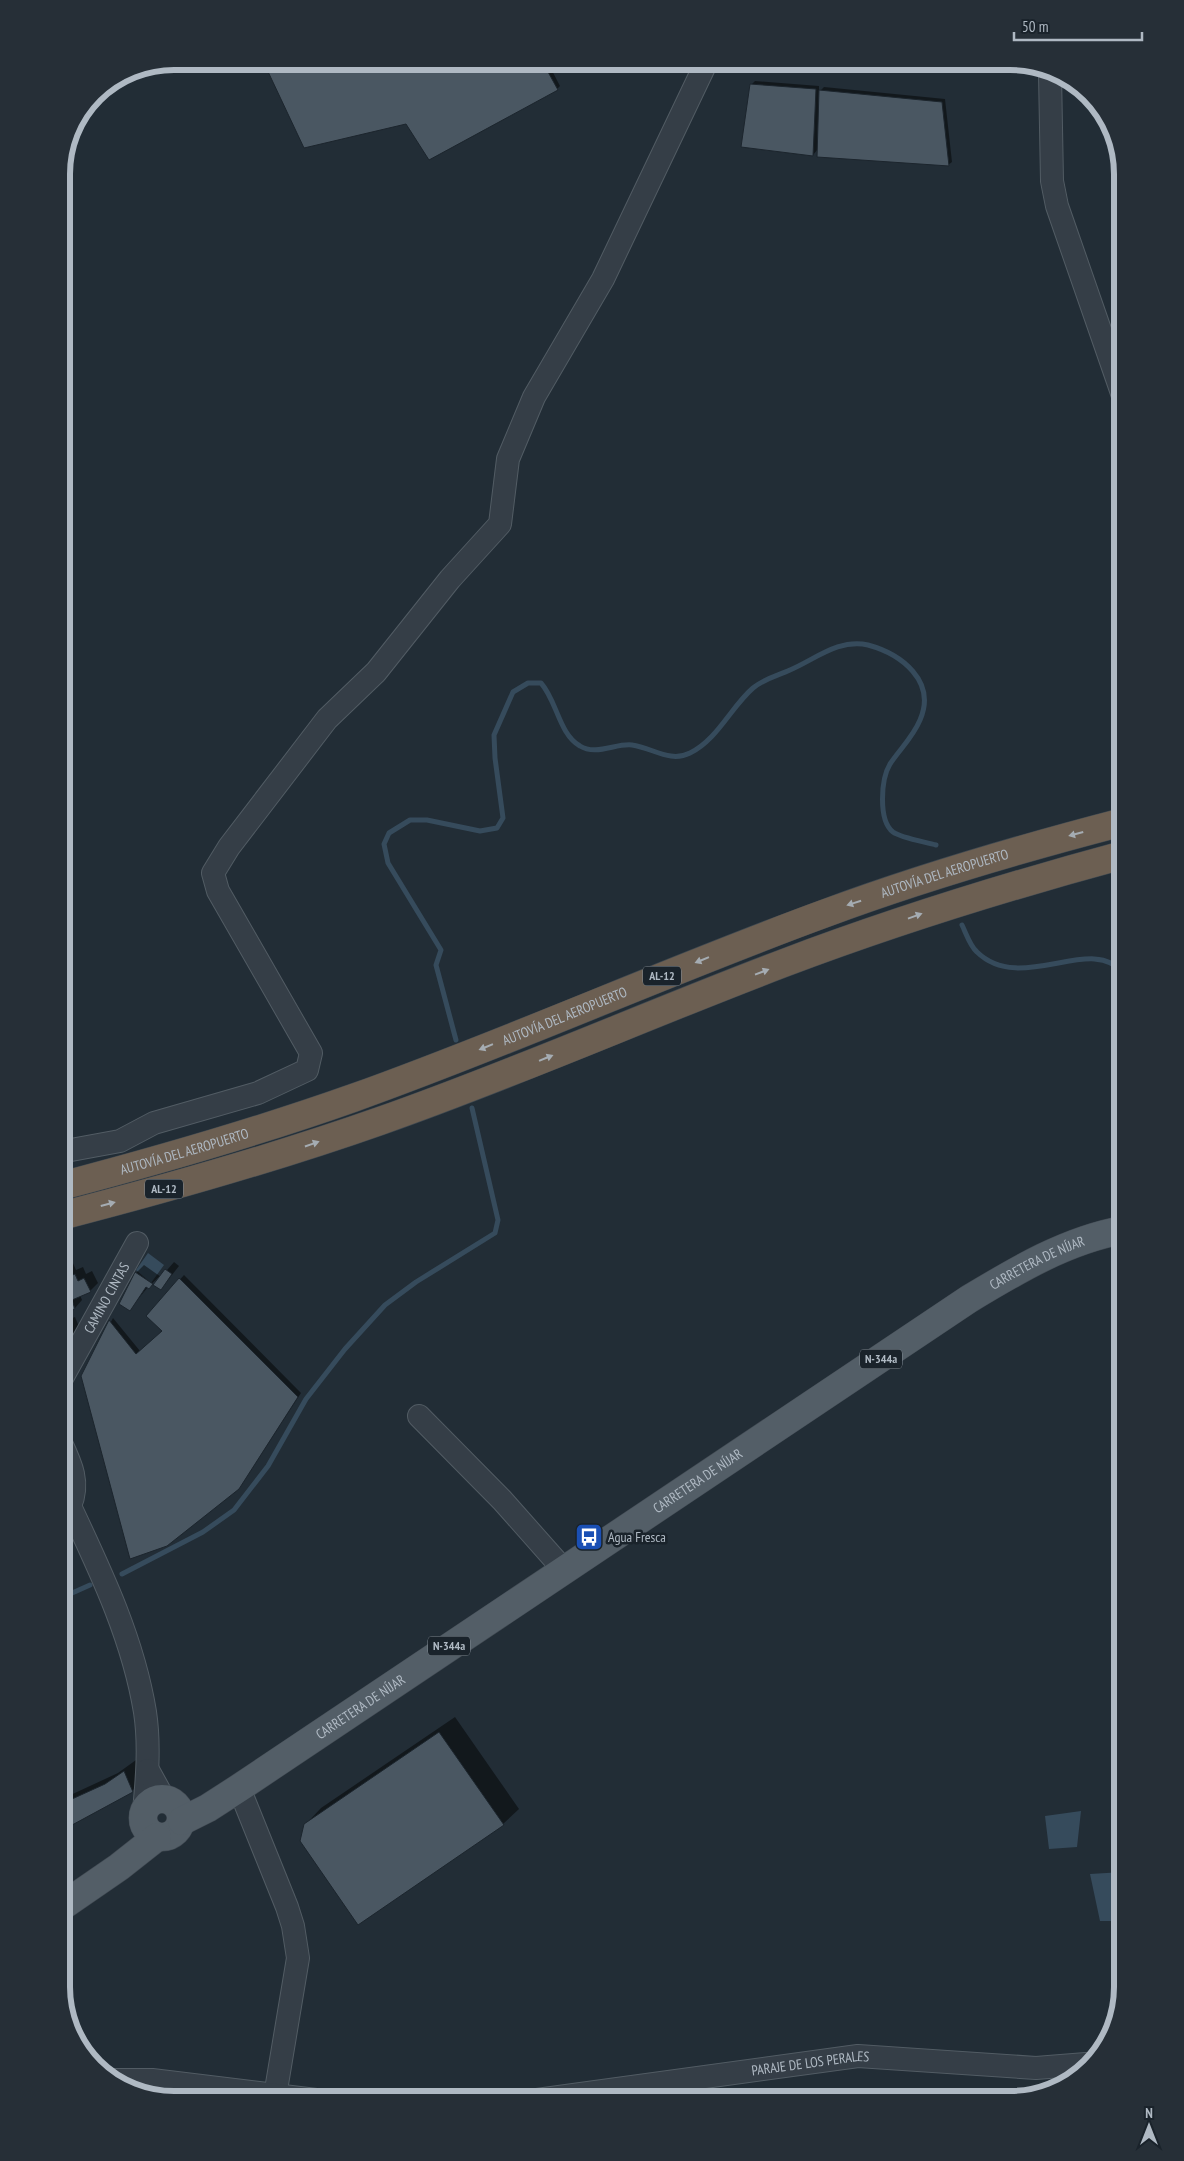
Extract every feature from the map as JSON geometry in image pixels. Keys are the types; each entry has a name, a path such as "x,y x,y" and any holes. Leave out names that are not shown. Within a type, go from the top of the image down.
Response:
{"highway":[{"name":"AUTOVÍA DEL AEROPUERTO","path":"70,1184 207,1147 352,1098 441,1065 710,957 829,912 1037,845 1114,824"},
{"name":"AL-12","path":"70,1214 265,1160 381,1121 855,938 938,908 1114,858"}],"main road":[{"name":"CARRETERA DE NÍJAR","path":"152,1816 170,1801 179,1809 182,1821 208,1808 969,1299 1012,1273 1055,1251 1114,1232"},
{"path":"70,1901 119,1867 152,1816"}],"street":[{"path":"70,1150 120,1141 154,1123 258,1093 307,1070 312,1053 218,891 213,873 229,847 327,719 376,672 450,579 500,524 508,459 534,396 603,279 703,70"},
{"path":"1050,78 1052,181 1057,206 1114,370"},
{"name":"CAMINO CINTAS","path":"70,1364 137,1243"},
{"path":"420,1416 508,1507 564,1570"},
{"path":"70,1464 75,1483 70,1491"},
{"path":"70,1506 106,1584 130,1646 145,1713 152,1816"},
{"path":"239,1788 287,1907 298,1958 277,2091"},
{"name":"PARAJE DE LOS PERALES","path":"603,2091 858,2056 1036,2068 1078,2065"},
{"path":"128,2080 152,2080 237,2091"}],"water":[{"path":"148,1253 164,1265 151,1283 136,1270"},
{"path":"1081,1811 1077,1847 1049,1849 1045,1816"},
{"path":"1114,1873 1114,1921 1100,1921 1090,1874"}],"building":[{"path":"267,70 547,70 558,90 429,160 406,124 304,148"},
{"path":"750,84 816,89 813,156 741,147"},
{"path":"819,90 942,102 949,166 817,157"},
{"path":"165,1269 172,1274 161,1290 153,1285"},
{"path":"135,1272 153,1284 149,1289 146,1287 130,1311 119,1304"},
{"path":"75,1274 78,1281 84,1278 91,1292 72,1300 75,1309 70,1311 70,1276"},
{"path":"179,1278 298,1397 239,1489 167,1546 130,1559 81,1376 109,1320 136,1354 162,1331 146,1316"},
{"path":"439,1732 504,1825 358,1925 300,1841 304,1824"},
{"path":"124,1771 133,1792 70,1826 70,1800 105,1784"}],"waterway":[{"path":"456,1040 436,965 441,950 388,863 384,844 389,833 410,820 427,820 480,831 497,828 503,818 494,735 513,692 528,683 541,683 551,699 567,734 573,741 586,749 599,750 632,745 668,756 683,756 700,747 708,740 745,696 762,682 837,647 857,644 880,649 903,662 913,671 924,693 924,706 920,720 887,771 882,799 885,818 893,832 907,838 936,845"},
{"path":"962,925 970,943 977,952 995,964 1014,968 1034,967 1093,959 1110,962 1114,965"},
{"path":"122,1574 203,1532 234,1510 268,1466 306,1399 345,1349 385,1305 416,1282 495,1233 498,1220 472,1108"},
{"path":"70,1594 90,1585"}],"place":[{"name":"Agua Fresca","path":"589,1537"}]}
